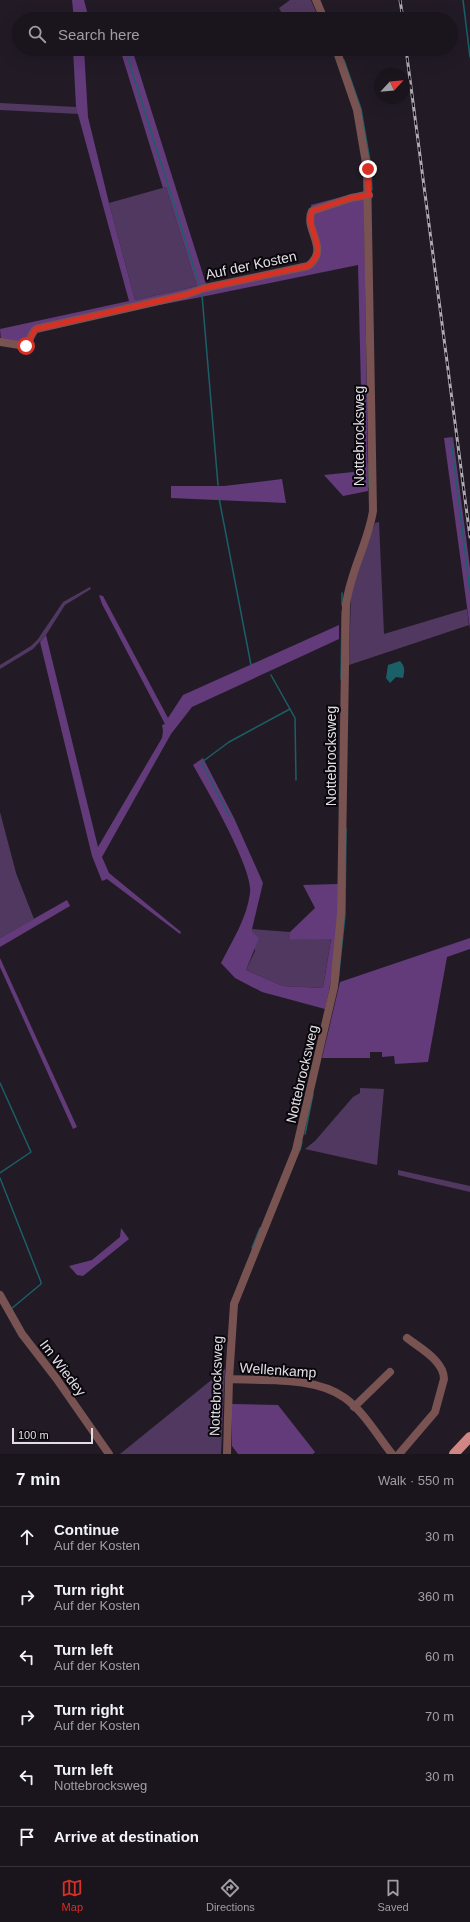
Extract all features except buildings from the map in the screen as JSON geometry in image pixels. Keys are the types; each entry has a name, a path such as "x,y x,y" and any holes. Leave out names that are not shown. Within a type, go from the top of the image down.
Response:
{"main road":[{"path":"454,1454 470,1437"}],"street":[{"path":"316,0 321,12"},
{"name":"Nottebrocksweg","path":"227,1454 229,1380 234,1304 296,1150 330,1012 339,947 343,860 346,605 348,588 370,524 373,510 369,195 364,143 357,110 338,56"},
{"name":"Auf der Kosten","path":"0,342 26,346 31,334 36,329 185,295 205,288 308,266 314,262 318,249 311,220 312,211 351,198 369,195"},
{"name":"Im Wiedey","path":"0,1296 22,1334 56,1378 108,1454"},
{"path":"399,1454 435,1412 444,1379 443,1369 439,1364 407,1338"},
{"path":"354,1407 390,1372"},
{"name":"Wellenkamp","path":"229,1380 307,1383 324,1387 336,1392 354,1407 392,1454"}],"shaded area":[{"path":"72,0 84,0 87,12 73,12"},
{"path":"290,0 311,0 316,12 281,12 279,8"},
{"path":"73,56 84,56 88,117 135,300 197,286 166,187 163,188 122,56 134,56 206,284 261,273 302,271 319,249 311,205 364,191 368,491 343,496 324,475 363,471 358,265 196,298 35,328 27,342 1,341 0,329 129,301 76,107"},
{"path":"0,103 76,107 79,114 0,110"},
{"path":"166,187 197,286 135,300 109,203"},
{"path":"453,437 470,568 470,629 444,438"},
{"path":"282,479 286,503 171,498 171,486 224,486"},
{"path":"379,522 384,634 467,609 469,625 349,665 351,590 375,523"},
{"path":"90,587 91,589 65,605 46,635 33,649 0,669 0,665 31,646 38,639 63,602"},
{"path":"99,595 103,596 168,718 183,695 339,625 339,639 192,707 171,734 102,857 109,873 181,932 180,934 107,879 102,881 92,856 40,642 46,635 98,847 162,738 162,725 165,724 102,604"},
{"path":"203,758 234,818 263,883 252,929 253,933 259,938 246,970 283,986 323,988 331,939 290,940 290,932 315,908 303,885 338,884 335,947 325,1009 262,992 235,978 221,963 246,911 250,893 245,867 237,848 193,765"},
{"path":"0,812 16,873 34,919 0,938"},
{"path":"67,900 70,906 0,947 0,938"},
{"path":"252,929 290,932 291,940 331,938 323,988 283,986 246,970 255,951"},
{"path":"470,938 470,949 447,957 428,1062 395,1064 394,1056 382,1057 382,1052 370,1052 370,1058 322,1058 340,982"},
{"path":"0,958 77,1127 73,1129 0,967"},
{"path":"360,1088 384,1089 377,1165 305,1149 315,1141 353,1097 360,1093"},
{"path":"398,1170 470,1186 470,1192 398,1175"},
{"path":"121,1228 129,1239 83,1276 77,1275 69,1266 92,1260 120,1237"},
{"path":"225,1369 221,1454 120,1454"},
{"path":"232,1404 278,1405 315,1452 313,1454 238,1454 232,1446"}],"water":[{"path":"400,661 404,669 403,678 396,677 390,683 386,678 388,665"}],"waterway":[{"path":"463,0 470,57"},
{"path":"127,56 199,284"},
{"path":"344,60 361,109 371,167"},
{"path":"371,170 372,190"},
{"path":"202,295 218,485"},
{"path":"451,440 470,592"},
{"path":"368,464 368,487"},
{"path":"219,498 251,665"},
{"path":"342,593 342,605"},
{"path":"341,679 342,611"},
{"path":"271,675 295,718 296,780"},
{"path":"230,817 202,762 229,742 290,709"},
{"path":"338,982 345,915 346,828"},
{"path":"0,1083 31,1152 0,1173"},
{"path":"305,1134 313,1094"},
{"path":"300,1150 302,1142"},
{"path":"0,1178 41,1282 41,1284 11,1309"},
{"path":"252,1248 260,1228"}],"railway":[{"path":"400,0 402,12"},
{"path":"407,56 470,537"}],"route":[{"path":"26,346 31,334 36,329 185,295 205,288 308,266 314,262 318,249 311,220 312,211 351,198 369,195 368,169"}]}
